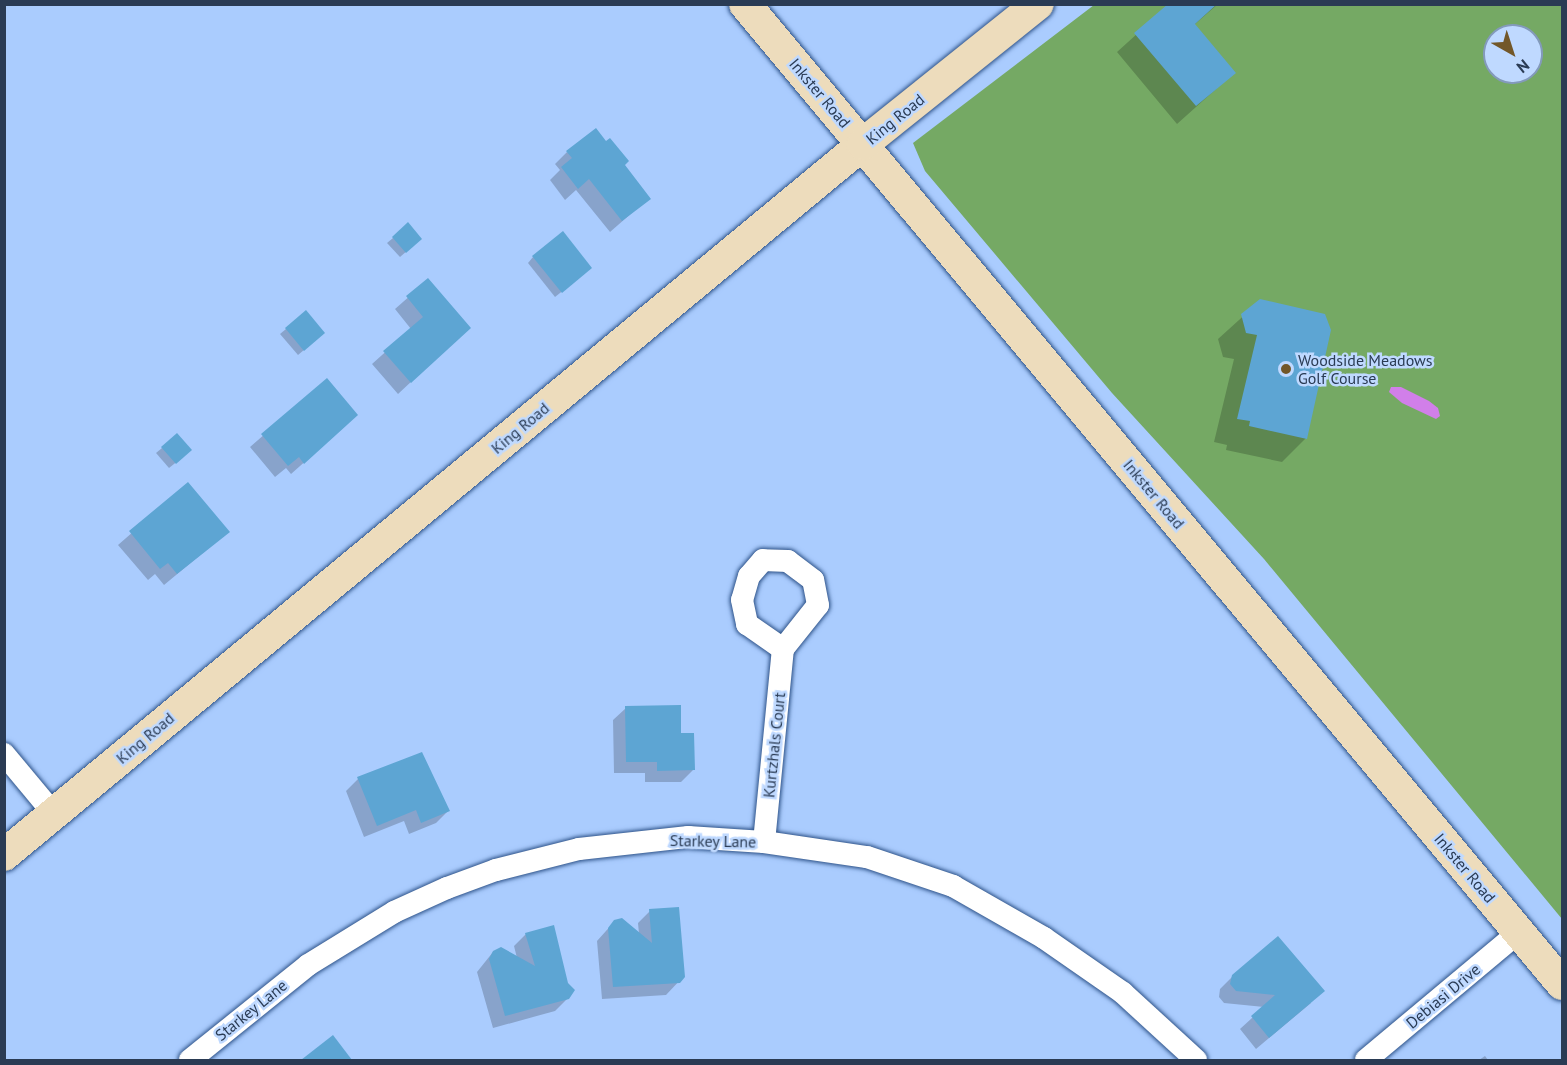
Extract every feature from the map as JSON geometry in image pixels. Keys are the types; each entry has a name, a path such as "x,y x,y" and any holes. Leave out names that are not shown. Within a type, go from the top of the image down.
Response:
{"street":[{"name":"Inkster Road","path":"745,4 1563,984"},
{"name":"King Road","path":"4,855 863,144 1038,4"},
{"name":"Kurtzhals Court","path":"764,842 783,649"},
{"path":"4,754 54,814"},
{"name":"Starkey Lane","path":"190,1060 267,996 336,946 394,912 496,870 613,844 688,837 764,842 867,857 953,886 1044,938 1123,993 1196,1060"},
{"name":"Debiasi Drive","path":"1366,1060 1519,932"}],"green space":[{"name":"Woodside Meadows Golf Course","path":"1094,5 1562,5 1562,919 1264,559 1112,393 925,171 913,143"}],"shaded area":[{"path":"1391,387 1401,387 1429,401 1438,408 1440,416 1436,419 1402,403 1389,392"}],"building":[{"path":"1168,4 1217,4 1195,24 1236,73 1196,106 1134,33"},
{"path":"596,128 606,141 610,138 629,161 625,165 651,199 622,221 589,179 578,189 561,167 572,158 566,151"},
{"path":"408,222 422,239 406,253 392,237"},
{"path":"563,231 592,268 562,293 532,256"},
{"path":"428,278 471,328 411,383 383,351 423,317 406,296"},
{"name":"Woodside Meadows Golf Course","path":"1260,299 1325,314 1331,330 1307,439 1249,426 1250,421 1237,419 1257,335 1246,333 1241,314"},
{"path":"306,310 325,333 304,351 285,328"},
{"path":"327,378 358,415 304,464 299,457 288,466 261,434"},
{"path":"177,433 192,450 176,464 161,447"},
{"path":"188,482 230,532 177,574 168,563 160,569 129,531"},
{"path":"681,705 681,733 694,733 695,770 657,771 657,762 626,762 625,706"},
{"path":"422,752 450,811 421,823 416,810 377,826 357,777"},
{"path":"679,907 685,977 680,983 613,987 608,928 614,920 622,918 652,943 649,909"},
{"path":"554,925 568,983 575,990 569,999 505,1016 489,959 493,951 501,947 535,966 525,933"},
{"path":"1278,936 1325,991 1269,1038 1251,1016 1275,995 1236,991 1230,984 1232,975"},
{"path":"333,1035 352,1060 301,1060"}],"place":[{"name":"Woodside Meadows Golf Course","path":"1286,369"}]}
